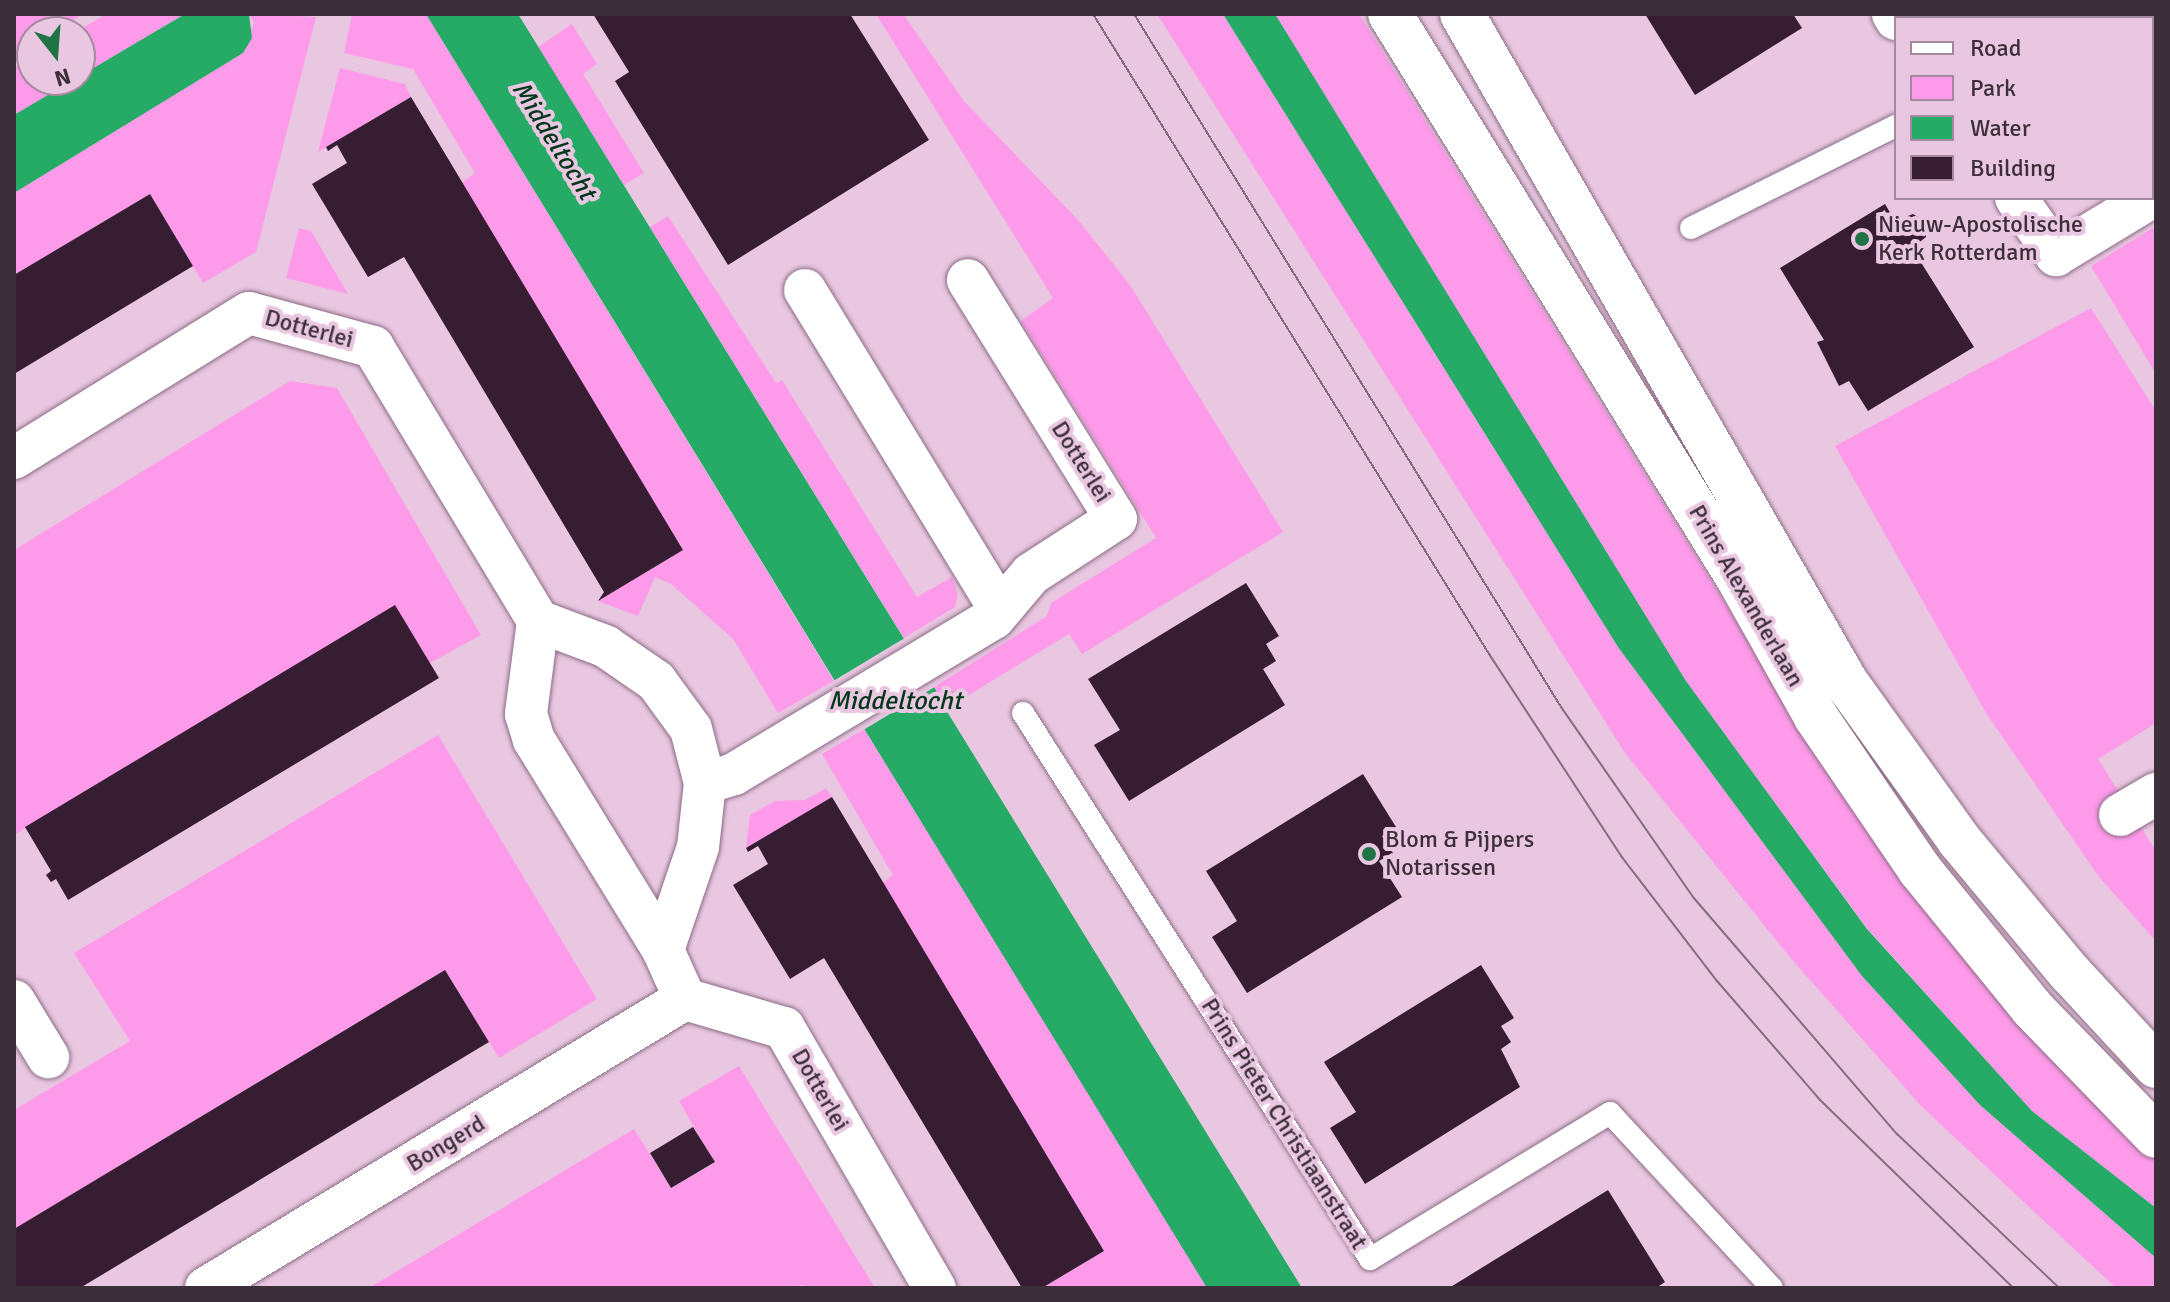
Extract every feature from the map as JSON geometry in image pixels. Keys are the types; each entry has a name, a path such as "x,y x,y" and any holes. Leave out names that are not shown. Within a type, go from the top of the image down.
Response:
{"main road":[{"name":"Prins Alexanderlaan","path":"1390,14 1842,755 1920,870 2032,1008 2156,1136"},
{"name":"Prins Alexanderlaan","path":"1462,14 1846,682 1959,840 2156,1066"}],"street":[{"path":"2017,200 2056,255 2146,200"},
{"name":"Dotterlei","path":"705,783 734,774 926,659 1000,609 1031,574 1116,519 968,280"},
{"path":"805,290 1000,609"},
{"name":"Dotterlei","path":"14,458 249,313 373,347 538,621"},
{"path":"663,950 698,847 705,783 691,729 656,681 605,646 538,621 526,714 534,740 663,950 685,999"},
{"path":"2120,815 2156,794"},
{"name":"Dotterlei","path":"685,999 784,1028 935,1288"},
{"name":"Bongerd","path":"206,1288 685,999"},
{"path":"14,1001 48,1057"}],"lane":[{"path":"1691,228 1894,127"},
{"name":"Prins Pieter Christiaanstraat","path":"1023,713 1370,1259 1610,1113 1772,1288"}],"green space":[{"path":"14,14 83,14 16,16 14,57"},
{"path":"106,14 185,14 96,67 96,20"},
{"path":"249,14 316,17 256,252 203,283 150,194 14,275 14,193 243,53 254,23"},
{"path":"352,14 426,14 834,681 778,713 733,639 671,584 655,577 638,616 598,601 683,550 461,183 475,173 413,69 344,53"},
{"path":"876,14 903,14 964,101 1079,221 1130,285 1283,532 1082,654 1069,634 946,709 957,699 940,697 934,687 1047,616 1051,603 1156,538 1021,321 1053,298"},
{"path":"1157,14 1223,14 1618,647 1862,976 1980,1105 2156,1258 2156,1288 2116,1288 1922,1107 1788,955 1625,753"},
{"path":"1275,14 1359,14 1826,766 2156,1148 2156,1208 2032,1111 1867,928 1686,681"},
{"path":"572,24 597,64 583,74 644,173 624,185 538,47"},
{"path":"14,68 16,96 46,96 14,115"},
{"path":"340,68 405,84 411,97 318,152"},
{"path":"668,216 776,383 782,380 917,597 952,577 958,595 955,607 904,638 650,227"},
{"path":"2156,226 2156,374 2091,266"},
{"path":"299,228 311,231 348,294 286,278"},
{"path":"2091,308 2156,411 2156,723 2098,759 2156,851 2156,941 2099,877 1986,713 1835,446"},
{"path":"290,381 337,388 481,635 430,663 395,606 14,835 14,550"},
{"path":"864,729 1207,1288 1042,1288 1104,1251 881,884 893,875 822,754"},
{"path":"438,735 597,999 499,1058 445,970 14,1229 14,1110 130,1041 74,953"},
{"path":"826,788 832,797 746,848 750,815 775,801 805,800"},
{"path":"739,1066 875,1288 805,1288 802,1284 795,1288 369,1288 634,1129 671,1188 715,1163 679,1101"}],"water":[{"path":"185,14 249,14 252,38 243,53 14,193 14,115 46,96 96,96 96,67"},
{"name":"Middeltocht","path":"426,14 518,14 940,697 952,691 958,699 946,710 1302,1288 1207,1288"},
{"path":"1223,14 1275,14 1686,681 1867,929 2032,1111 2156,1208 2156,1258 1980,1105 1862,976 1618,647"}],"pier":[{"path":"908,636 938,685 860,732 830,683"}],"building":[{"path":"593,14 850,14 929,140 728,265 615,81 629,72"},
{"path":"1645,14 1793,14 1802,28 1695,95"},
{"path":"2092,14 2156,14 2156,117 2154,16"},
{"path":"411,97 683,550 598,601 604,592 404,257 368,277 312,184 347,163 337,145 328,151 326,147"},
{"path":"150,194 193,266 14,374 14,275"},
{"path":"1885,204 1895,221 1913,214 1926,222 1926,237 1912,248 1974,347 1868,411 1849,381 1839,386 1817,342 1824,340 1780,268"},
{"path":"1246,583 1279,636 1266,644 1276,661 1263,669 1285,705 1129,801 1094,745 1120,730 1088,679"},
{"path":"395,605 439,678 68,900 56,879 51,882 46,875 51,871 25,827"},
{"path":"1363,774 1396,827 1382,836 1393,853 1379,861 1402,897 1247,993 1212,937 1237,921 1206,871"},
{"path":"832,797 1104,1251 1042,1288 1022,1288 824,958 790,979 733,885 768,864 758,846 748,852 746,848"},
{"path":"1481,965 1514,1018 1501,1026 1511,1042 1501,1049 1520,1087 1365,1184 1330,1128 1356,1112 1324,1062"},
{"path":"445,970 489,1042 80,1288 14,1288 14,1229"},
{"path":"693,1127 715,1162 671,1188 650,1153"},
{"path":"1608,1190 1665,1282 1656,1288 1449,1288"}],"tram line":[{"path":"1093,14 1489,654 1621,856 1717,981 1820,1100 2013,1288"},
{"path":"1134,14 1561,707 1693,897 1897,1134 2059,1288"}],"place":[{"name":"Nieuw-Apostolische Kerk Rotterdam","path":"1862,239"},
{"name":"Blom & Pijpers Notarissen","path":"1369,854"}]}
